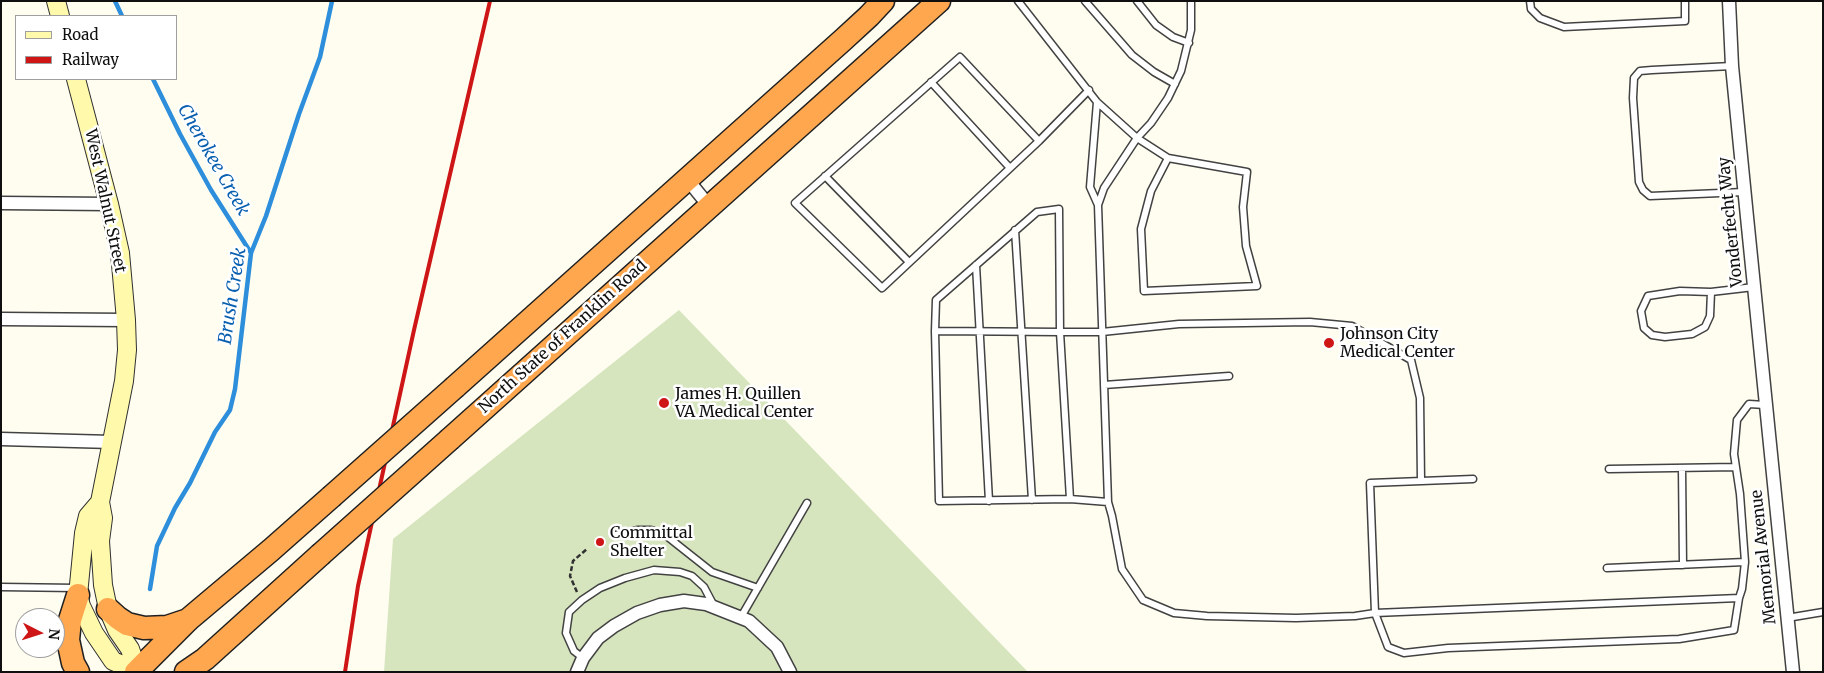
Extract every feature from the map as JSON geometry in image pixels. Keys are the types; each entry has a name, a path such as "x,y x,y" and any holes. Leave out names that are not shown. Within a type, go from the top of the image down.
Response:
{"highway":[{"path":"137,671 189,619 271,550 455,387 869,16 883,1"},
{"name":"North State of Franklin Road","path":"186,672 205,659 939,1"},
{"path":"78,591 70,620 68,640 73,663 78,672"},
{"path":"108,608 127,624 144,628 167,627 189,619"}],"main road":[{"path":"56,1 60,15"},
{"name":"West Walnut Street","path":"76,80 120,253 126,320 127,350 124,380 100,502 103,518 100,541 102,585 108,608 117,630 130,649 137,671"},
{"name":"West Walnut Street","path":"100,502 88,516 81,553 78,591 81,606 94,633 113,661 137,671"}],"street":[{"name":"Vonderfecht Way","path":"1728,1 1732,66 1769,439"},
{"path":"687,179 709,206"},
{"path":"1,203 109,204"},
{"path":"1,319 126,320"},
{"path":"1,439 112,442"},
{"name":"Memorial Avenue","path":"1769,439 1793,672"},
{"path":"577,672 583,658 598,638 614,626 637,613 660,605 684,602 706,604 749,621 777,647 790,672"}],"lane":[{"path":"1018,1 1097,102 1137,138 1168,158 1247,172 1243,207 1246,246 1257,286 1144,291 1141,229 1151,191 1168,158"},
{"path":"1085,1 1132,55 1154,72 1175,84"},
{"path":"1137,1 1156,25 1172,37 1188,43"},
{"path":"1191,1 1191,30 1183,64 1175,84 1151,123 1137,138 1104,188 1098,204 1108,502 1122,569 1143,600 1174,613 1207,616 1296,618 1739,598"},
{"path":"1530,1 1531,9 1540,18 1564,27 1685,21 1685,1"},
{"path":"1039,141 960,57 795,203 882,288 1039,141 1089,90"},
{"path":"1732,66 1640,71 1634,78 1633,98 1639,182 1643,190 1650,196 1744,192"},
{"path":"932,82 1010,168"},
{"path":"1097,102 1090,187 1098,204"},
{"path":"825,176 910,262"},
{"path":"1070,499 1060,332 1060,209 1036,212 936,300 939,501 1070,499 1108,502"},
{"path":"1015,230 1032,500"},
{"path":"976,265 988,501"},
{"path":"1711,292 1710,316 1705,327 1692,334 1652,335 1644,328 1641,311 1648,296 1680,291 1711,292 1754,287"},
{"path":"935,331 1102,332 1179,324 1310,322 1352,326 1411,360 1420,398 1421,481"},
{"path":"1104,385 1229,376"},
{"path":"1473,479 1370,482 1375,613 1388,647 1404,653 1448,648 1679,639 1734,630 1745,562 1740,494 1734,454 1737,420 1749,404 1765,404"},
{"path":"1609,469 1736,467"},
{"path":"1682,468 1683,566"},
{"path":"741,618 807,502"},
{"path":"616,535 638,530 651,530 664,534 712,572 758,588"},
{"path":"1608,568 1745,562"},
{"path":"583,658 574,651 566,633 569,612 582,600 600,588 625,578 654,570 680,572 692,576 704,587 714,607"},
{"path":"1,587 78,591"},
{"path":"1787,618 1823,612"}],"path":[{"path":"582,600 570,576 573,561 587,549"}],"green space":[{"name":"James H. Quillen VA Medical Center","path":"679,310 1028,672 384,672 393,539"}],"waterway":[{"name":"Cherokee Creek","path":"115,1 122,15"},
{"name":"Brush Creek","path":"150,589 157,546 215,432 230,410 235,389 251,253 266,216 299,114 320,57 332,1"},
{"name":"Cherokee Creek","path":"153,80 180,134 211,190 251,253"}],"railway":[{"path":"345,672 358,586 414,330 490,1"}],"place":[{"name":"Johnson City Medical Center","path":"1329,343"},
{"name":"James H. Quillen VA Medical Center","path":"664,403"},
{"name":"Committal Shelter","path":"600,542"}]}
